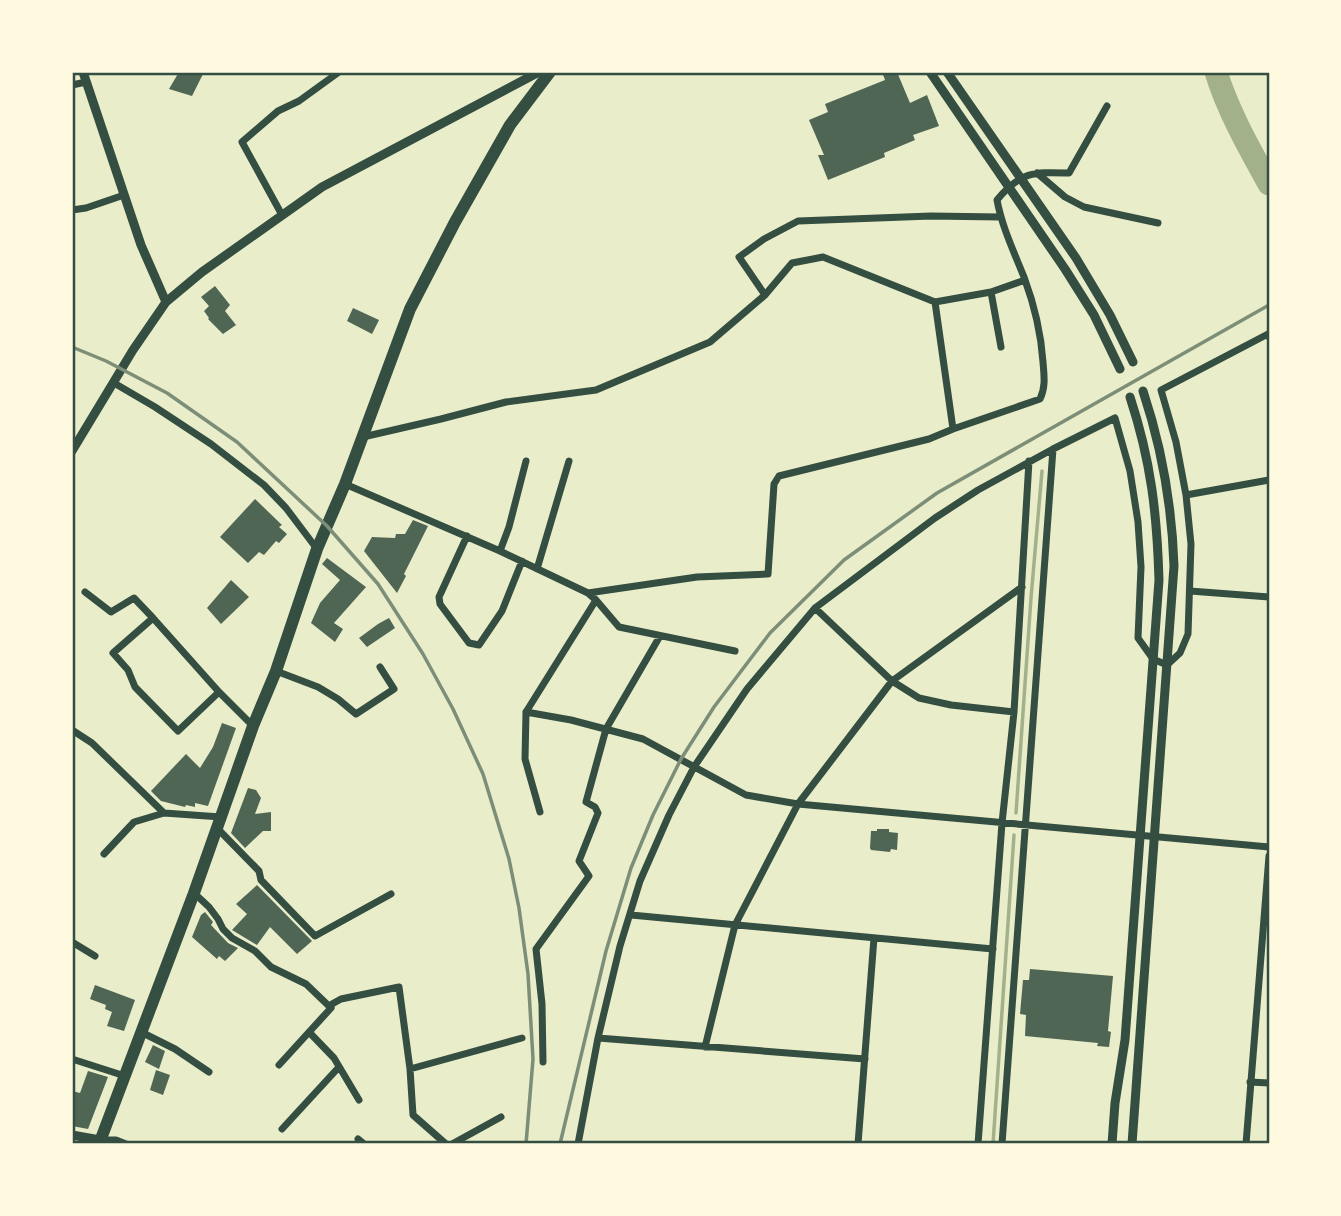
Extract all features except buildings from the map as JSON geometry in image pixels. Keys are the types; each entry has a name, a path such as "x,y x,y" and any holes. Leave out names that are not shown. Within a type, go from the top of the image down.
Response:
{"highway":[{"path":"99,1142 194,892 253,726 276,671 317,549 345,484 410,309 510,125 550,72"}],"street":[{"path":"282,215 242,142 278,111 299,102 340,72"},
{"path":"72,451 133,350 166,302 202,272 322,187 540,72"},
{"path":"930,72 1065,268 1120,369"},
{"path":"947,72 1082,268 1110,315 1133,362"},
{"path":"72,85 84,77 141,245 166,302"},
{"path":"588,593 696,577 768,574 774,484 779,476 929,439 1040,399 1044,391 1042,347 1034,310 1000,217 997,201 1021,178 1036,172 1069,173 1107,106"},
{"path":"1036,172 1065,197 1084,206 1158,223"},
{"path":"72,210 124,195"},
{"path":"765,295 739,257 764,239 798,221 931,216 1000,217"},
{"path":"362,437 506,402 596,390 710,342 765,295 792,263 823,257 935,302 991,292 1025,281"},
{"path":"991,292 1001,347"},
{"path":"935,302 953,429"},
{"path":"1167,665 1180,653 1188,634 1191,544 1186,495 1176,442 1161,390 1268,334 1269,337"},
{"path":"114,383 211,443 264,485 286,508 317,549"},
{"path":"1132,1144 1174,566 1171,514 1158,441 1143,391"},
{"path":"1112,1144 1115,1103 1125,1040 1158,580 1155,507 1144,443 1130,397"},
{"path":"578,1144 598,1038 620,946 640,881 659,837 694,767 747,689 815,608 935,518 978,490 1115,418 1130,471 1138,522 1141,567 1138,638 1153,659 1167,665"},
{"path":"1002,1144 1053,449"},
{"path":"500,551 526,461"},
{"path":"537,569 569,461"},
{"path":"978,1144 1002,823 1014,712 1029,461"},
{"path":"1186,495 1269,480"},
{"path":"345,484 467,536 588,593 619,627 735,651"},
{"path":"467,536 439,597 440,604 469,643 479,645 502,611 522,561"},
{"path":"705,1047 734,925 798,804 892,681 1022,587"},
{"path":"1190,591 1269,597"},
{"path":"85,592 111,612 134,598 253,726"},
{"path":"540,812 525,760 526,712 596,600"},
{"path":"815,608 892,681 919,698 951,705 1014,712"},
{"path":"153,618 113,653 128,670 135,687 178,731 219,692"},
{"path":"543,1062 542,1004 536,949 589,876 579,860 598,813 595,807 586,802 606,729 660,635"},
{"path":"276,671 318,687 356,714 394,689 380,667"},
{"path":"526,712 571,720 643,739 746,795 798,804 1269,847"},
{"path":"72,730 92,743 164,813"},
{"path":"104,854 134,822 164,813 219,822 259,871 261,880 316,936 391,894"},
{"path":"1246,1144 1269,856"},
{"path":"194,892 232,938 255,951 271,967 306,984 331,1008"},
{"path":"631,915 993,949"},
{"path":"859,1144 874,938"},
{"path":"72,942 95,956"},
{"path":"1260,964 1269,964"},
{"path":"279,1065 332,1004 341,999 399,987 413,1115 446,1144"},
{"path":"141,1032 209,1072"},
{"path":"309,1032 334,1058 359,1100"},
{"path":"410,1069 522,1038"},
{"path":"598,1038 865,1059"},
{"path":"72,1059 125,1076"},
{"path":"282,1129 339,1067"},
{"path":"1250,1082 1269,1083"},
{"path":"452,1144 501,1117"},
{"path":"72,1135 99,1142 116,1140 127,1144"}],"waterway":[{"path":"1216,72 1233,115 1269,184"},
{"path":"1016,813 1042,471"},
{"path":"993,1144 1014,835"}],"railway":[{"path":"560,1144 606,951 631,868 653,815 681,759 714,707 770,633 844,560 937,493 1269,305"},
{"path":"72,347 106,361 167,393 237,442 327,526 378,584 423,654 453,709 483,774 509,859 528,974 533,1059 526,1144"}]}
